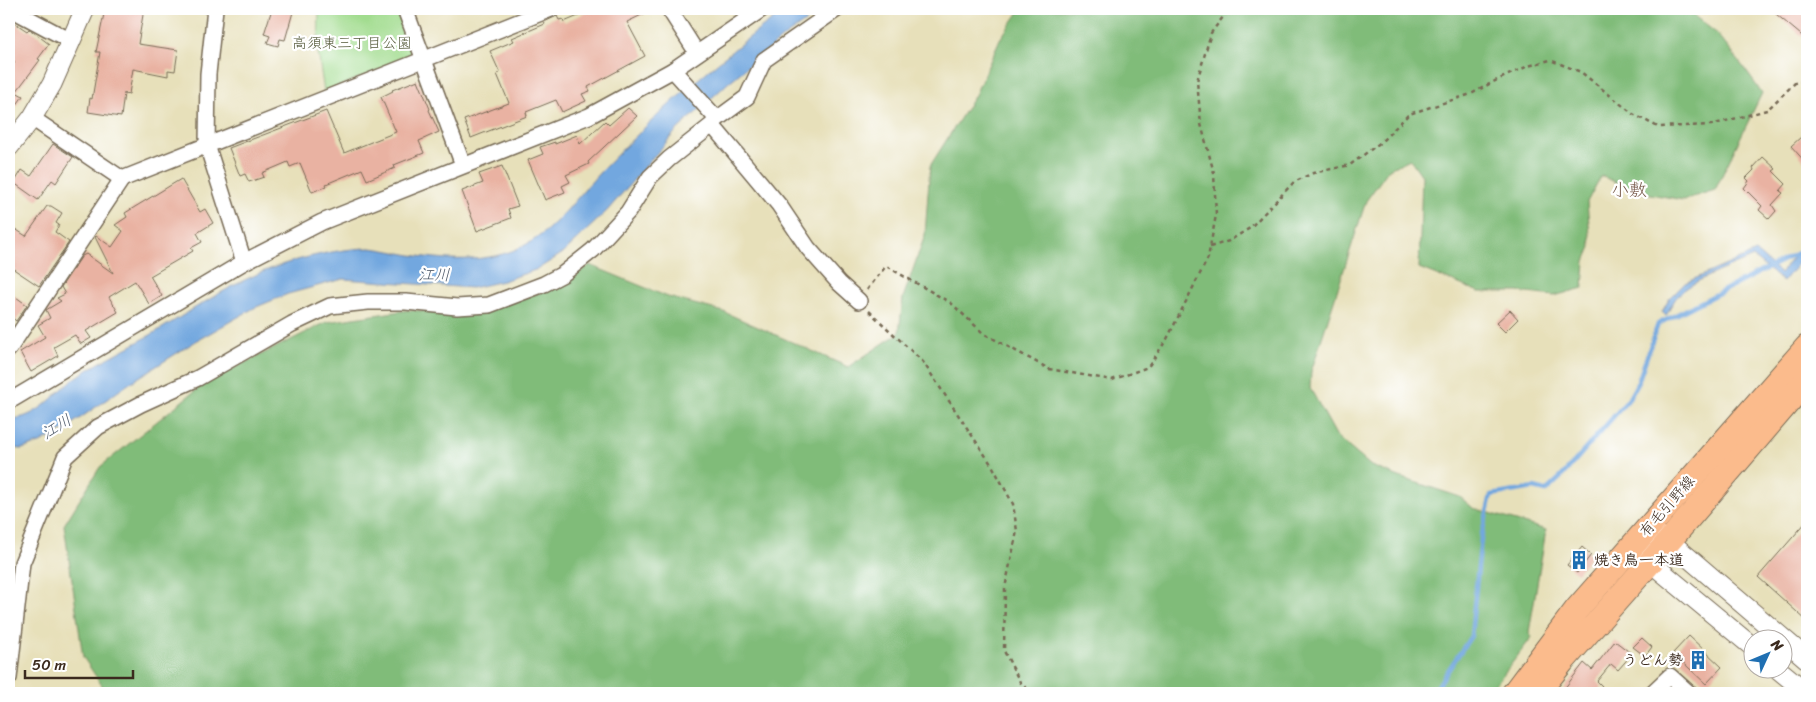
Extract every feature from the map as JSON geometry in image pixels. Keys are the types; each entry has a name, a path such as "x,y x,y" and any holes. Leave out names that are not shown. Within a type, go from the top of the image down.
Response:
{"main road":[{"name":"有毛引野線","path":"1514,693 1576,609 1807,347"},
{"name":"有毛引野線","path":"1537,693 1807,380"}],"street":[{"path":"11,9 71,41"},
{"path":"9,147 32,118 52,84 85,9"},
{"path":"215,9 208,74 207,144 244,262"},
{"path":"405,9 463,164"},
{"path":"9,349 122,179 551,9"},
{"path":"669,9 697,53"},
{"path":"9,399 22,394 244,262 322,222 463,164 589,116 673,70 762,9"},
{"path":"9,678 22,562 65,457 98,427 141,404 198,378 292,324 330,306 368,302 406,302 457,307 489,304 544,284 563,274 593,250 628,212 650,177 669,159 747,97 764,60 837,9"},
{"path":"673,70 779,205 808,248 859,301"},
{"path":"32,118 122,179"},
{"path":"1646,530 1669,541 1807,659"},
{"path":"1646,530 1650,562 1744,640"},
{"path":"1652,693 1670,676 1689,693"},
{"path":"1791,680 1807,693"}],"path":[{"path":"1031,693 1020,682 1004,651 1005,588 1017,531 1013,504 993,466 923,362 859,301 886,266 951,303 984,333 1049,369 1112,380 1148,367 1167,339 1208,258 1216,216 1214,173 1201,124 1197,81 1211,33 1229,9"},
{"path":"1210,248 1229,241 1250,228 1294,182 1313,173 1350,165 1381,142 1409,114 1471,94 1495,80 1550,60 1581,72 1632,114 1658,127 1711,125 1768,110 1795,82 1807,81"}],"green space":[{"name":"高須東三丁目公園","path":"319,9 396,9 413,50 409,58 324,92 318,52"},
{"path":"1021,9 1685,9 1715,32 1762,93 1715,190 1683,200 1640,192 1601,176 1587,202 1591,247 1585,261 1583,288 1554,296 1518,292 1479,292 1419,268 1422,176 1410,159 1389,169 1366,201 1311,372 1310,388 1337,437 1371,466 1460,497 1473,508 1546,530 1529,632 1532,637 1489,693 107,693 83,657 64,525 100,467 206,382 327,322 408,310 475,314 559,286 590,265 668,297 724,312 848,367 899,333 903,298 925,235 930,166 975,95 1000,39"}],"water":[{"name":"江川","path":"787,9 824,9 785,36 728,83 676,131 607,211 563,253 538,269 503,281 472,288 343,279 288,294 254,308 196,341 130,383 62,431 40,443 22,449 9,448 9,419 19,418 36,411 74,379 93,367 217,295 267,270 304,258 349,249 370,248 442,259 473,259 504,254 532,241 552,225 597,175 648,124 716,64"},
{"path":"1807,240 1807,253 1783,282 1753,257 1691,285 1678,295 1666,316 1662,312 1669,299 1685,283 1756,252 1780,273"}],"building":[{"path":"105,9 144,9 138,44 178,50 175,71 168,70 168,76 133,69 129,94 124,93 121,117 88,112 100,52 96,52"},
{"path":"272,9 286,9 293,12 285,40 280,39 278,46 267,43 270,36 264,34"},
{"path":"595,9 654,9 627,22 645,56 588,87 590,91 582,94 586,101 562,112 556,100 526,112 527,116 471,138 464,120 509,103 497,74 500,73 490,51 514,41 512,38 545,24 544,22 557,16 559,20 563,19 564,22"},
{"path":"1770,9 1807,9 1807,40"},
{"path":"9,19 27,31 29,29 49,44 38,59 40,60 16,92 23,96 16,106 9,102 9,71 15,62 9,57"},
{"path":"418,80 439,132 419,141 424,153 394,165 395,168 367,180 362,169 312,192 300,163 290,167 288,162 262,173 264,177 249,182 245,174 240,176 229,148 326,111 344,153 396,132 381,97 392,90"},
{"path":"628,108 637,116 588,162 589,164 566,175 570,182 562,186 565,192 545,200 528,160 543,154 540,147 555,142 555,144 577,135 580,144 605,121 609,125"},
{"path":"1801,137 1807,144 1807,164 1791,146"},
{"path":"53,144 73,157 56,183 52,180 38,200 14,183 22,170 31,176"},
{"path":"1763,157 1776,169 1773,171 1786,184 1780,191 1783,193 1772,205 1776,211 1769,219 1759,210 1762,206 1744,188 1749,181 1746,178"},
{"path":"502,166 518,206 508,209 511,218 477,231 462,191 483,183 479,174"},
{"path":"181,179 200,212 205,209 213,223 197,233 202,242 191,248 193,251 150,276 162,296 149,304 135,281 109,297 118,312 86,331 91,338 81,344 75,335 54,347 58,356 31,372 20,352 45,337 38,325 50,318 46,310 61,301 57,298 65,294 61,287 82,256 86,254 113,273 95,237 112,247 123,231 115,225 127,217 125,213"},
{"path":"47,206 51,206 62,213 56,223 59,225 55,232 69,242 39,286 9,266 9,225 26,236"},
{"path":"9,292 27,305 16,321 9,315"},
{"path":"1510,310 1518,319 1505,332 1496,323"},
{"path":"1807,521 1807,621 1758,577"},
{"name":"焼き鳥一本道","path":"1582,547 1591,555 1577,573 1567,565"},
{"name":"うどん勢","path":"1689,636 1722,667 1706,684 1673,653"},
{"path":"1642,638 1652,647 1645,656 1633,647"},
{"path":"1615,641 1632,654 1618,670 1611,664 1597,681 1602,686 1597,693 1571,693 1564,689 1584,663 1592,670"}],"waterway":[{"path":"1433,693 1471,636 1481,538 1491,495 1534,488 1546,491 1561,477 1628,400 1638,382 1658,324 1807,248"}],"place":[{"name":"焼き鳥一本道","path":"1579,560"},
{"name":"うどん勢","path":"1698,660"}],"district":[{"name":"小敷","path":"1629,190"}]}
